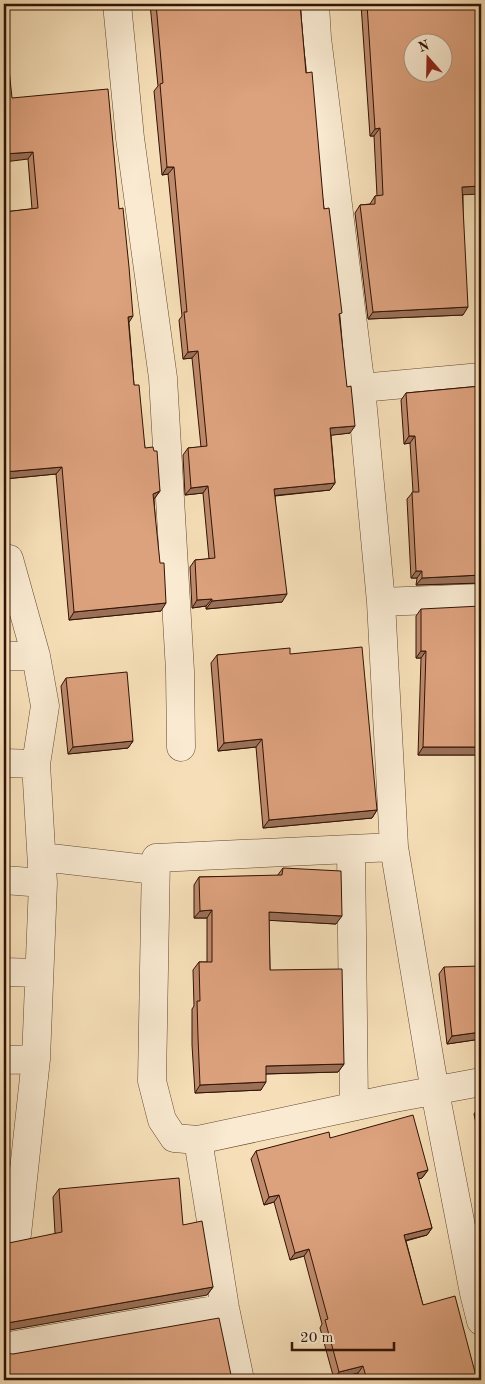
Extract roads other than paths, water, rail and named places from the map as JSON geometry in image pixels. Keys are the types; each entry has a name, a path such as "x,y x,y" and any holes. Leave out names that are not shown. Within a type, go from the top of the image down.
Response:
{"street":[{"path":"118,4 130,138 163,378 179,662 181,747"},
{"path":"315,4 317,38 362,388 381,602 394,848 435,1092 474,1293 481,1320"},
{"path":"362,388 481,377"},
{"path":"4,558 9,559 36,656 45,706 36,764 43,870 36,1058 14,1164 17,1234 4,1235"},
{"path":"381,602 481,598"},
{"path":"4,656 36,656"},
{"path":"4,763 36,764"},
{"path":"394,848 156,858 152,1081 162,1120 174,1138 198,1140 354,1106 481,1082"},
{"path":"351,849 354,1106"},
{"path":"4,880 43,870 155,870"},
{"path":"4,972 38,973"},
{"path":"4,1060 36,1058"},
{"path":"198,1140 225,1308 240,1380"},
{"path":"4,1346 225,1308"}]}
